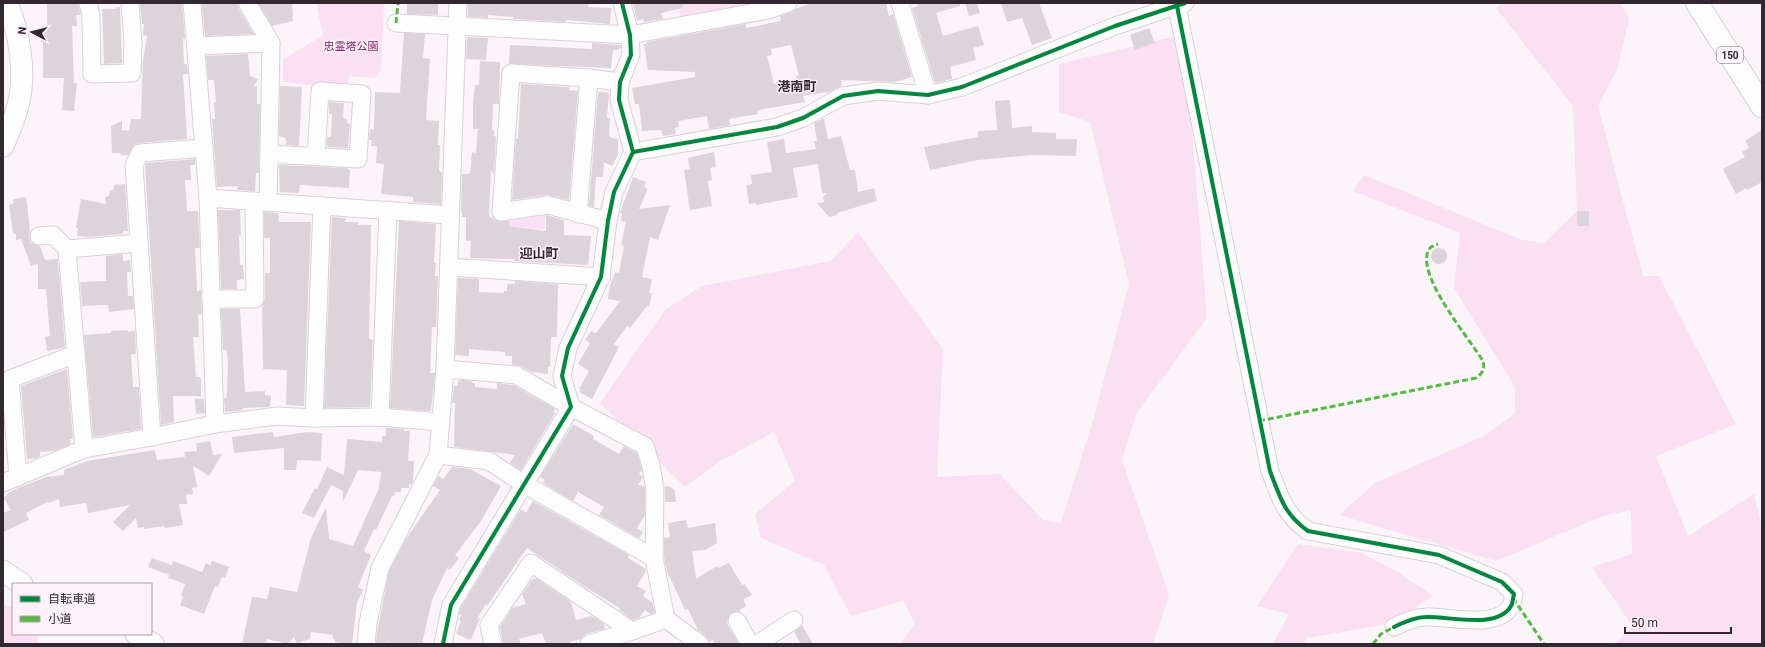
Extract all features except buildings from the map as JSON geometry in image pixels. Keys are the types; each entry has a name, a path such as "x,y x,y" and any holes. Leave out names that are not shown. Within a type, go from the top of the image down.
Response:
{"highway":[{"name":"150","path":"1697,3 1762,106"}],"street":[{"path":"3,146 18,107 22,66 12,14 7,3"},
{"path":"88,3 91,16 92,74 132,73 134,42 130,3"},
{"path":"192,3 208,198 215,424"},
{"path":"211,299 255,299 261,202 269,154 271,43 248,3"},
{"path":"366,644 368,623 380,568 438,455 445,369 458,3"},
{"path":"443,644 451,605 571,408 562,376 568,348 601,277 608,221 614,192 633,152 619,100 620,82 631,55 630,35 622,3"},
{"path":"396,23 630,35 768,10 788,3"},
{"path":"900,3 928,95"},
{"path":"633,152 777,127 803,118 843,96 878,91 928,95 962,87 1115,26 1181,5 1267,457 1270,471 1285,510 1299,525 1308,531 1440,555 1502,582 1514,594 1511,606 1499,617 1480,621 1425,616 1410,619 1394,627"},
{"path":"196,46 271,43"},
{"path":"608,221 548,205 501,212 512,72 620,82"},
{"path":"578,214 589,78"},
{"path":"269,154 358,159 362,94 352,90 320,91 316,156"},
{"path":"152,437 134,165 140,153 204,148"},
{"path":"208,198 450,215"},
{"path":"314,418 322,206"},
{"path":"380,417 388,210"},
{"path":"39,236 53,234 67,249 84,449"},
{"path":"67,249 140,243"},
{"path":"449,267 601,277"},
{"path":"76,354 10,379 10,480 84,449 215,424 277,416 314,418 380,417 441,422"},
{"path":"445,369 516,375 571,408 644,446 651,466 655,489 654,558 666,619 700,644"},
{"path":"438,455 489,461 524,484 654,558"},
{"path":"493,644 488,625 531,563 632,631"},
{"path":"3,571 21,583"},
{"path":"589,644 666,619"},
{"path":"737,620 750,644"},
{"path":"757,644 794,620"},
{"path":"138,635 153,644"}],"green space":[{"name":"忠霊塔公園","path":"316,3 384,3 381,70 375,78 349,76 347,88 283,82 283,60 323,35"},
{"path":"679,3 737,3 746,5 681,19"},
{"path":"1500,3 1621,3 1629,19 1617,70 1598,106 1643,276 1659,276 1736,424 1656,456 1688,536 1754,494 1762,527 1762,644 1608,644 1615,643 1633,627 1592,567 1632,554 1631,510 1603,516 1496,561 1339,515 1375,483 1484,436 1515,414 1515,387 1454,288 1460,233 1353,191 1364,175 1522,240 1544,243 1577,211 1573,106 1496,8"},
{"path":"1177,36 1190,106 1207,318 1136,414 1122,460 1169,595 1153,644 900,644 915,624 903,601 851,616 824,565 761,538 755,514 795,481 774,432 719,462 685,487 600,403 666,309 702,286 831,261 858,232 943,349 937,477 1000,474 1043,520 1061,523 1093,421 1129,284 1090,122 1059,112 1059,64"},
{"path":"545,210 545,229 504,226 505,217"},
{"path":"1298,544 1362,553 1399,573 1433,596 1389,624 1307,638 1303,644 1273,644 1289,614 1257,606"},
{"path":"3,604 12,608 12,635 38,635 37,644 3,644"}],"marked path":[{"path":"396,23 398,3"},
{"path":"1259,421 1476,378 1484,369 1483,361 1439,294 1427,266 1428,251 1431,247 1438,244"},
{"path":"1513,598 1544,644"},
{"path":"1373,644 1381,634 1394,627"}],"cycle path":[{"path":"443,644 451,605 571,407 562,376 568,348 601,277 608,221 614,192 633,152 619,100 620,82 631,55 630,35 622,3"},
{"path":"633,152 777,127 803,118 843,96 878,91 928,95 962,87 1115,26 1185,3"},
{"path":"1177,6 1270,471 1288,511 1293,518 1308,531 1439,555 1502,582 1514,594 1511,606 1504,613 1495,618 1472,620 1422,617 1410,620 1394,627"}],"district":[{"name":"港南町","path":"797,86"},
{"name":"迎山町","path":"539,253"}]}
